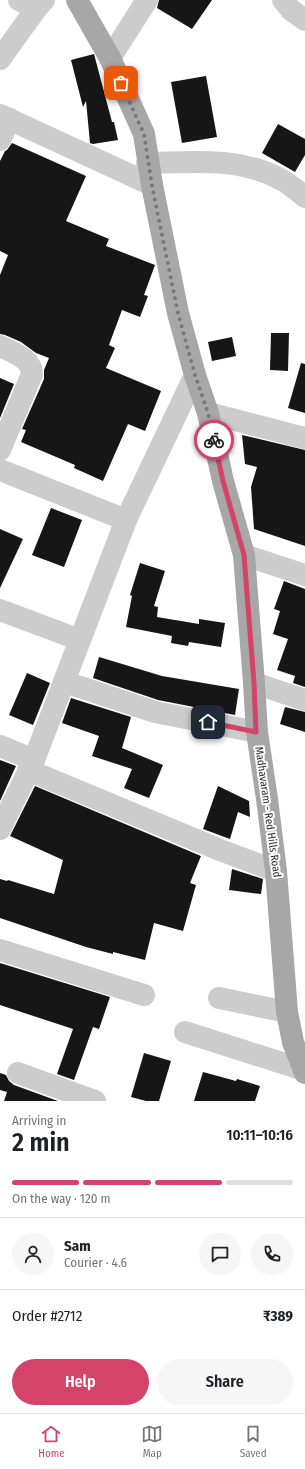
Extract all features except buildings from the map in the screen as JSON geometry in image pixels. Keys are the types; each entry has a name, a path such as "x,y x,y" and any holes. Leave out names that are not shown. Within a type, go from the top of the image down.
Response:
{"main road":[{"name":"Madhavaram - Red Hills Road","path":"77,0 110,58 144,134 152,186 178,313 195,375 208,413 223,481 244,555 254,683 256,732 267,799 276,871 287,1012 299,1041 304,1072"}],"street":[{"path":"110,58 147,0"},
{"path":"283,0 291,10 305,20"},
{"path":"0,59 33,3"},
{"path":"0,140 5,117 152,186"},
{"path":"148,163 211,161 246,166 264,171 282,179 305,197"},
{"path":"0,346 25,359 30,364 32,374 0,450"},
{"path":"0,829 31,765 65,682 126,520 195,375"},
{"path":"208,413 305,438"},
{"path":"0,470 126,520"},
{"path":"244,555 305,575"},
{"path":"0,610 80,640"},
{"path":"65,682 155,712 256,732"},
{"path":"254,683 305,700"},
{"path":"0,746 31,765 220,850 276,871"},
{"path":"0,950 144,995"},
{"path":"219,998 287,1012"},
{"path":"185,1032 304,1072"},
{"path":"18,1072 95,1101"}],"way so far":[{"path":"121,83 144,134 152,186 178,313 195,375 208,413 214,440"}],"route":[{"path":"208,722 256,732 254,683 244,555 223,481 214,440"}]}
